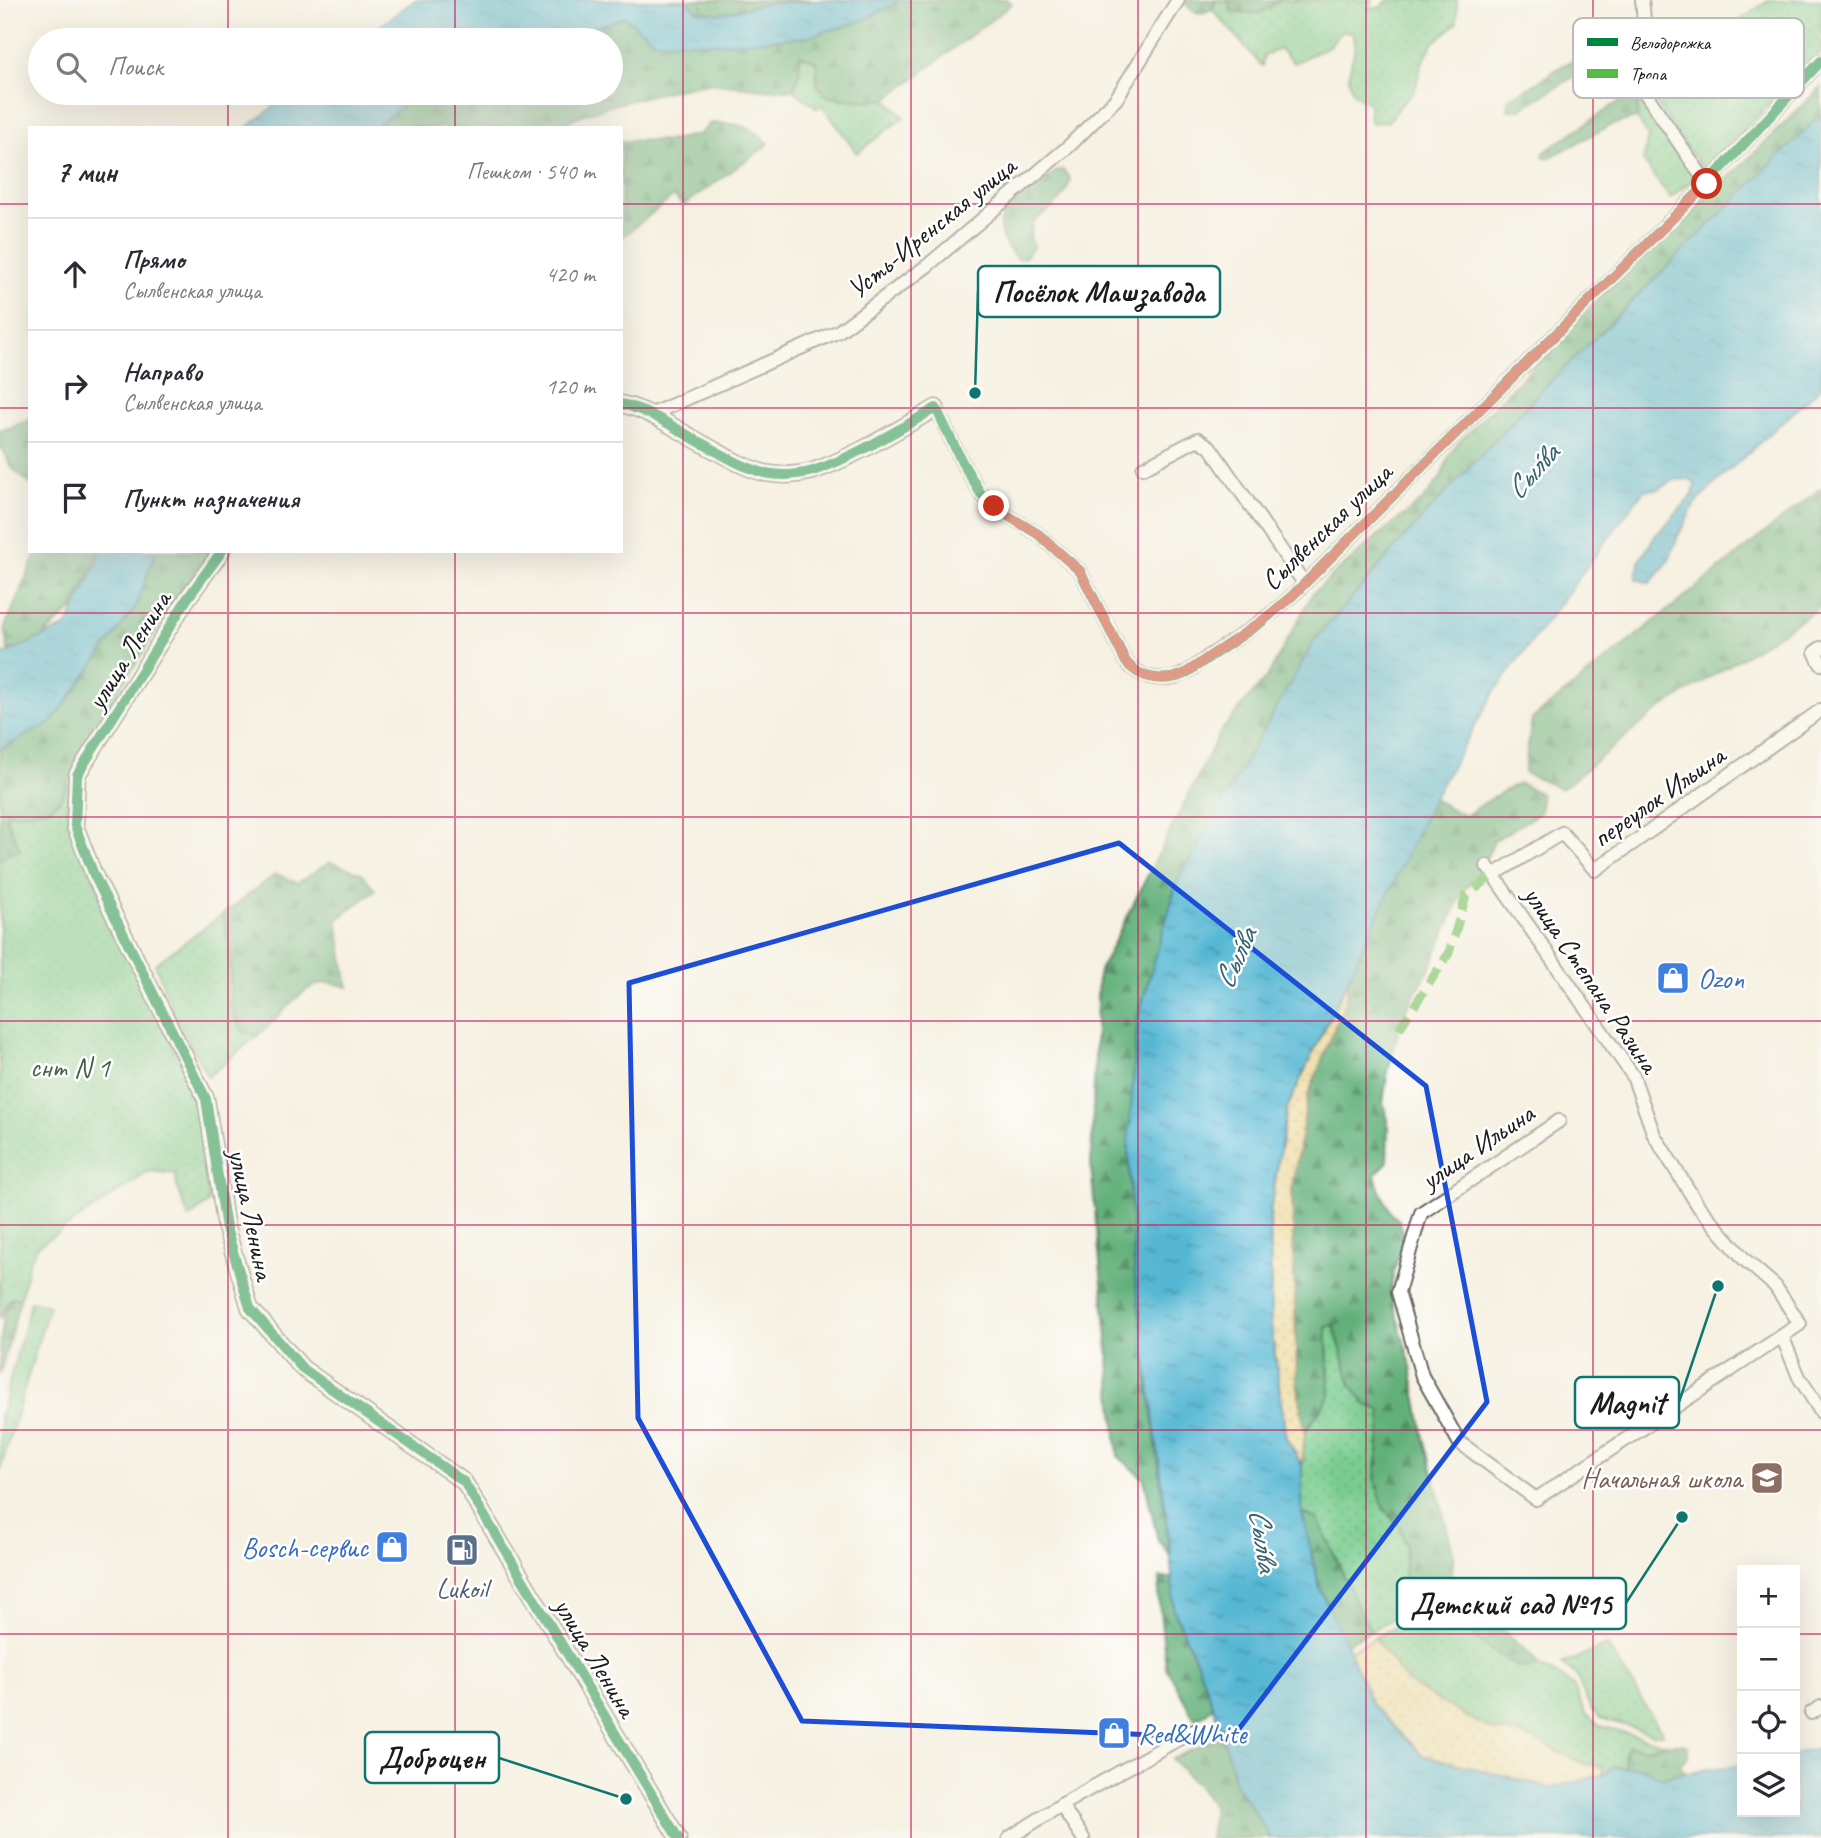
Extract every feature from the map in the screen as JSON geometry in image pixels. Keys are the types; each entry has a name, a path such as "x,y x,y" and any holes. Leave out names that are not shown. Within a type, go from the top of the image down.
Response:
{"street":[{"name":"Усть-Иренская улица","path":"652,414 839,331 927,266 1069,146 1116,99 1178,0"},
{"path":"1642,0 1643,18"},
{"name":"Сылвенская улица","path":"1804,79 1821,61"},
{"path":"1649,98 1707,184"},
{"name":"Сылвенская улица","path":"936,408 962,463 981,494 1005,514 1038,534 1080,571 1126,662 1137,672 1155,678 1183,675 1263,621 1293,595 1707,184 1787,98"},
{"path":"623,405 652,414 746,467 782,475 811,471 828,465 875,443 936,408"},
{"path":"1143,468 1198,439 1210,447 1304,583"},
{"name":"улица Ленина","path":"221,553 187,599 78,775 75,826 94,875 206,1099 226,1228 250,1308 302,1368 464,1482 678,1838"},
{"name":"переулок Ильина","path":"1490,870 1562,833 1595,870 1821,710"},
{"name":"улица Степана Разина","path":"1490,870 1633,1076 1654,1135 1699,1207 1745,1260 1774,1286 1800,1324 1782,1336"},
{"name":"улица Ильина","path":"1559,1122 1421,1213 1398,1292 1422,1376 1459,1443 1536,1499 1782,1336"},
{"path":"1782,1336 1799,1377 1821,1412"},
{"path":"1009,1838 1193,1731"},
{"path":"1062,1805 1083,1838"}],"highlighted area":[{"path":"1119,843 1426,1086 1487,1402 1232,1738 802,1721 638,1418 629,983"}],"green space":[{"path":"687,0 824,0 764,4 719,14 697,11"},
{"path":"901,0 1009,0 1012,4 887,99 865,101 829,97 817,85 816,61 800,55 799,75 793,90 708,83 623,102 623,28 593,28 625,17 654,41 725,43 806,37 861,21"},
{"path":"1216,0 1228,0 1233,13 1261,13 1280,0 1373,0 1369,9 1381,7 1388,0 1457,0 1457,23 1433,43 1422,63 1415,90 1388,122 1370,123 1369,104 1355,94 1349,79 1355,42 1353,34 1343,30 1329,46 1294,63 1280,49 1264,55 1262,66 1212,9"},
{"path":"1228,0 1280,0 1261,13 1233,13"},
{"path":"1769,0 1821,0 1821,52 1804,69 1804,18 1742,18"},
{"path":"1216,1 1212,9 1203,14 1190,9 1185,2"},
{"path":"799,55 816,61 817,85 829,97 865,101 887,99 904,117 857,153 822,105 817,108 793,90 799,75"},
{"path":"1573,60 1573,77 1519,110 1508,110 1508,99"},
{"path":"1821,87 1821,115 1538,394 1404,538 1315,640 1177,882 1135,1276 1170,1555 1158,1541 1144,1479 1118,1456 1091,1167 1098,974 1220,732 1269,674 1313,593 1423,500 1441,477 1457,444 1644,253 1740,167"},
{"path":"1625,98 1635,98 1638,105 1637,118 1611,125 1547,159 1543,157 1544,152"},
{"path":"1634,98 1643,98 1695,178 1670,198 1643,161 1648,136 1637,118 1638,110"},
{"path":"1652,98 1776,98 1704,171"},
{"path":"404,105 613,105 576,117 563,126 377,126"},
{"path":"710,123 727,123 756,132 769,144 683,206 674,196 623,236 623,141 673,140 700,134"},
{"path":"1058,170 1063,170 1070,178 1066,192 1033,222 1030,237 1034,246 1026,257 1017,259 1002,235 1002,216 1006,209"},
{"path":"28,421 28,482 11,467 0,444 0,431"},
{"path":"1821,488 1821,607 1657,711 1562,789 1524,773 1532,719"},
{"path":"36,553 99,553 73,609 34,644 8,650 5,627"},
{"path":"155,553 210,553 171,607 106,712 60,799 47,810 5,815 20,850 0,858 0,749 52,722 136,606"},
{"name":"снт N 1","path":"69,780 69,824 187,1076 200,1118 209,1202 189,1218 176,1183 176,1174 150,1171 38,1246 29,1262 20,1300 14,1297 8,1301 0,1320 0,858 20,850 5,815 60,799"},
{"path":"1519,783 1541,794 1541,812 1494,841 1481,870 1463,891 1429,970 1402,1016 1383,1103 1388,1120 1387,1163 1375,1174 1379,1189 1391,1213 1399,1220 1406,1241 1395,1267 1390,1293 1410,1362 1424,1438 1454,1555 1451,1580 1421,1588 1404,1578 1406,1545 1400,1527 1384,1509 1375,1480 1381,1410 1366,1405 1351,1385 1334,1325 1326,1327 1330,1395 1305,1432 1297,1383 1292,1188 1308,1096 1346,999 1349,975 1433,799 1465,816"},
{"path":"330,862 362,873 375,890 337,920 348,987 331,983 316,985 298,997 258,1035 242,1031 231,1006 230,954 223,914 276,874 297,883"},
{"path":"223,914 230,954 231,1006 242,1031 258,1035 208,1077 176,1019 155,964"},
{"path":"14,1297 20,1300 0,1375 3,1322 9,1303"},
{"path":"31,1301 49,1305 0,1471 0,1417"},
{"path":"1335,1325 1351,1385 1381,1409 1384,1509 1400,1527 1406,1545 1404,1578 1421,1588 1451,1580 1452,1584 1371,1631 1302,1513 1305,1432 1330,1395 1326,1327"},
{"path":"1302,1513 1318,1519 1371,1631 1346,1644 1320,1589"},
{"path":"1160,1578 1172,1578 1174,1610 1213,1707 1202,1716 1194,1718 1166,1667 1158,1593"},
{"path":"1460,1592 1534,1658 1538,1665 1522,1668 1476,1639 1467,1625 1455,1594"},
{"path":"1455,1594 1470,1630 1476,1639 1487,1647 1522,1668 1538,1665 1563,1678 1574,1687 1585,1714 1600,1726 1667,1744 1624,1755 1625,1767 1614,1767 1603,1775 1603,1767 1581,1763 1529,1737 1490,1729 1408,1683 1374,1638"},
{"path":"1607,1645 1663,1734 1654,1734 1600,1718 1591,1710 1576,1675 1562,1664"},
{"path":"1223,1735 1235,1783 1271,1838 1210,1838 1213,1807 1172,1759"},
{"path":"1667,1744 1688,1746 1688,1756 1681,1763 1681,1768 1687,1772 1660,1778 1644,1768 1625,1767 1624,1755 1629,1746 1644,1749"}],"sand":[{"path":"1349,976 1346,999 1308,1096 1292,1188 1297,1383 1305,1432 1302,1465 1286,1438 1271,1326 1270,1212 1287,1108"},
{"path":"1374,1638 1408,1683 1490,1729 1529,1737 1581,1763 1603,1767 1603,1775 1551,1788 1422,1755 1372,1705 1350,1651"}],"water":[{"path":"415,0 687,0 697,11 719,14 764,4 824,0 901,0 861,21 806,37 725,43 654,41 625,17 593,28 377,28"},
{"path":"276,105 404,105 377,126 249,126"},
{"name":"Сы́лва","path":"1821,115 1821,387 1695,504 1668,562 1650,583 1636,579 1639,562 1655,536 1692,496 1696,485 1689,479 1675,480 1657,489 1644,490 1495,691 1433,799 1287,1108 1270,1212 1271,1326 1286,1438 1302,1465 1302,1513 1320,1589 1372,1705 1422,1755 1551,1788 1603,1775 1614,1767 1644,1768 1661,1778 1737,1766 1737,1817 1800,1817 1800,1752 1821,1747 1821,1838 1271,1838 1235,1783 1223,1735 1197,1662 1174,1610 1170,1545 1135,1276 1128,1147 1138,1017 1177,882 1315,640 1404,538 1538,394"},
{"path":"102,553 155,553 136,606 51,723 0,749 0,656 67,626"}],"marked path":[{"path":"1399,1029 1449,953 1466,896 1493,875"}],"cycle path":[{"path":"1804,79 1821,61"},
{"path":"623,404 655,416 742,465 765,473 783,475 813,471 844,459 936,408 981,494 1005,514 1038,534 1080,571 1126,662 1138,672 1152,678 1183,675 1263,621 1293,595 1707,184 1787,98"},
{"path":"221,553 187,599 77,775 75,826 94,875 206,1099 226,1228 250,1308 302,1368 464,1482 678,1838"}],"place":[{"name":"Посёлок Машзавода","path":"975,393"},
{"name":"Ozon","path":"1673,978"},
{"name":"Magnit","path":"1718,1286"},
{"name":"Начальная школа","path":"1767,1478"},
{"name":"Детский сад №15","path":"1682,1517"},
{"name":"Bosch-сервис","path":"392,1547"},
{"name":"Lukoil","path":"462,1550"},
{"name":"Red&White","path":"1114,1733"},
{"name":"Доброцен","path":"626,1799"}],"route":[{"path":"994,506 1038,534 1080,571 1131,668 1155,678 1175,678 1183,675 1263,621 1293,595 1707,184"}]}
